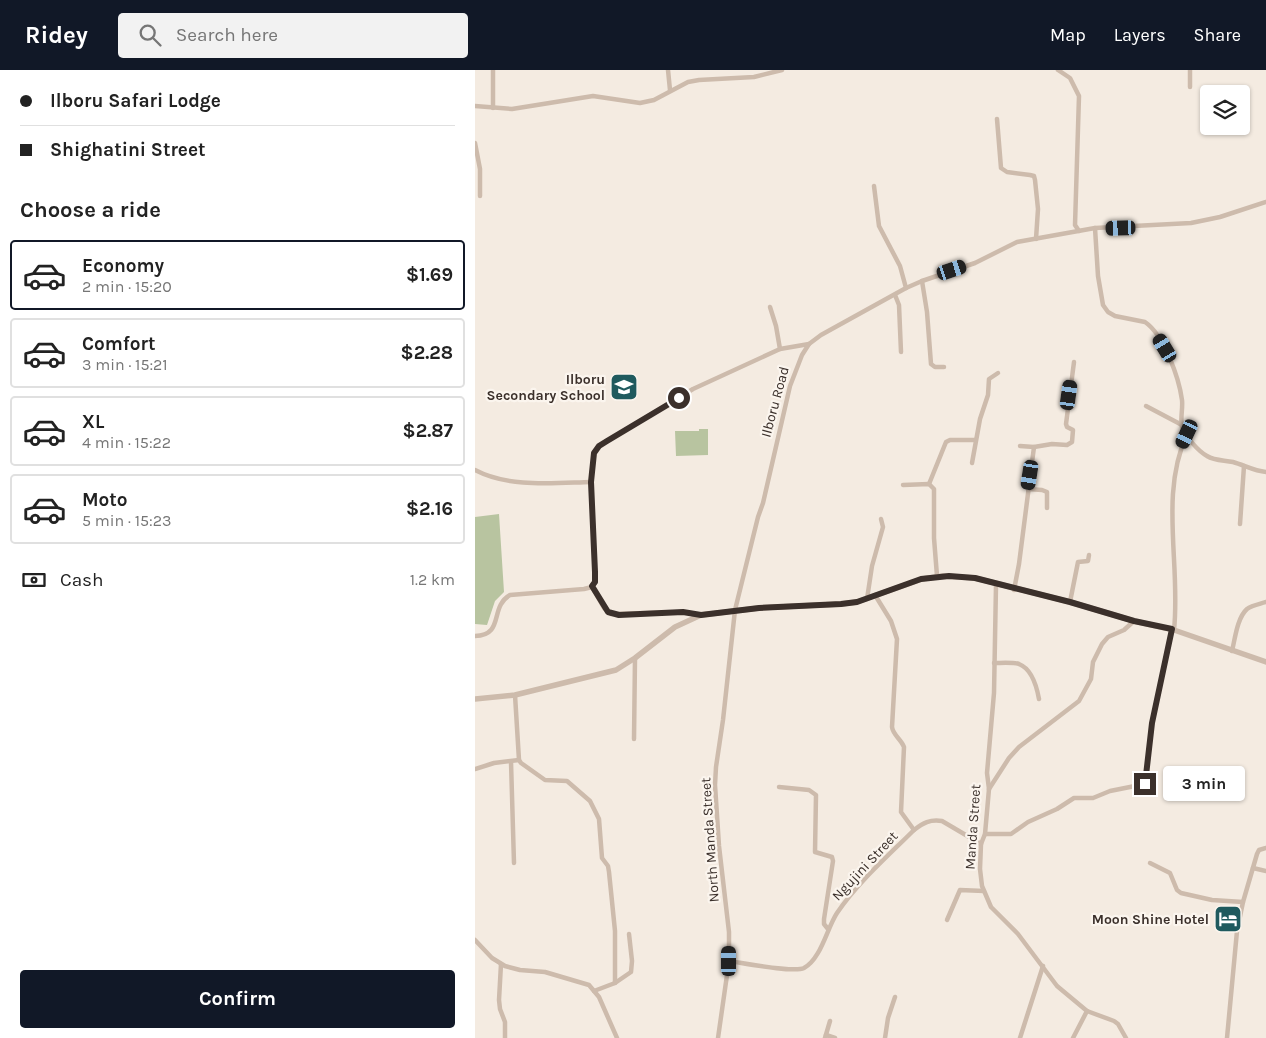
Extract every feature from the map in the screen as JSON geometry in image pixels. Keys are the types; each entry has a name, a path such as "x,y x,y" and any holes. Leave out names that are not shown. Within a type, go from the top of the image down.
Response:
{"street":[{"path":"493,70 493,108"},
{"path":"668,70 671,90"},
{"path":"475,106 519,109 593,96 640,103 655,100 688,82 754,77 764,72 782,70"},
{"path":"1058,70 1070,78 1079,96 1075,225 1079,231"},
{"path":"1190,70 1190,87"},
{"path":"997,119 1001,168 1007,172 1033,176 1035,180 1038,209 1036,239"},
{"path":"475,143 480,169 480,196"},
{"path":"874,186 879,226 900,266 906,288"},
{"name":"Ilboru Road","path":"735,610 763,503 789,386 809,344 821,335 906,288 975,263 1017,242 1095,228 1191,223 1220,217 1266,202"},
{"path":"1095,228 1098,276 1103,305 1108,312 1115,316 1145,322 1158,337 1168,354 1178,382 1182,401 1182,425 1187,434 1200,451 1209,458 1266,472"},
{"path":"922,281 927,312 931,364 935,367 944,367"},
{"path":"895,295 899,306 901,352"},
{"path":"770,308 776,326 780,350"},
{"path":"475,636 486,636 491,632 502,601 511,595 585,589 592,586 595,582 591,482 594,453 599,446 693,389 780,350 809,344"},
{"path":"1020,446 1067,445 1072,442 1073,430 1067,427 1067,424 1074,362"},
{"path":"972,463 975,440 988,395 989,379 998,373"},
{"path":"1146,406 1182,425"},
{"path":"985,834 1011,834 1027,822 1057,809 1074,798 1093,798 1110,791 1145,784 1152,723 1173,629 1173,490 1176,463 1187,434"},
{"path":"929,484 946,442 950,440 975,440"},
{"path":"1014,590 1034,447"},
{"path":"1240,524 1244,466"},
{"path":"475,470 500,478 526,482 591,482"},
{"path":"903,484 929,484"},
{"path":"929,484 934,490 934,538 937,576"},
{"path":"1028,489 1047,492 1047,508"},
{"path":"867,598 872,566 883,527 881,519"},
{"path":"1070,602 1078,562 1088,561 1089,555"},
{"path":"475,699 515,695 616,670 675,627 701,615 735,610 857,602 905,584 937,576 975,578 1014,590 1070,602 1134,621 1173,629 1266,662"},
{"name":"Manda Street","path":"996,585 994,693 987,773 989,789 985,834 981,844 980,869 984,891 991,907 1017,934 1057,986 1087,1011 1118,1024 1126,1038"},
{"path":"592,586 604,608 611,614 683,612 701,615"},
{"path":"875,595 891,621 897,639 892,727 894,734 904,747 901,812 914,830"},
{"path":"1232,651 1239,623 1245,611 1266,602"},
{"name":"North Manda Street","path":"718,1038 729,961 729,932 719,846 715,785 735,610"},
{"path":"989,789 1009,758 1019,747 1079,701 1091,679 1093,662 1102,644 1108,637 1128,627 1134,621"},
{"path":"634,739 635,658"},
{"path":"994,663 1019,664 1027,670 1035,683 1039,700"},
{"path":"515,695 519,760 545,780 567,781 590,802 599,819 601,858 608,866 615,931 615,983"},
{"path":"475,769 495,763 519,760"},
{"path":"511,762 514,863"},
{"path":"779,786 809,790 816,795 815,852 831,857 833,861 824,914 824,924 828,929"},
{"name":"Ngujini Street","path":"729,961 786,969 803,968 809,964 823,944 828,929 837,913 861,883 914,830 926,822 942,821 981,844"},
{"path":"1227,1038 1235,947 1243,902 1258,852 1266,848"},
{"path":"1150,863 1169,873 1177,890 1181,893 1212,900 1243,902"},
{"path":"1253,868 1266,871"},
{"path":"947,920 960,890 984,891"},
{"path":"595,991 615,983 633,970 629,934"},
{"path":"475,940 492,958 501,964 520,970 545,972 582,982 589,986 595,991 603,1005 617,1038"},
{"path":"501,964 499,1000 505,1022 505,1038"},
{"path":"1020,1038 1043,966"},
{"path":"885,1038 888,1018 895,998"},
{"path":"1073,1038 1087,1011"},
{"path":"830,1021 826,1036 835,1038"}],"green space":[{"path":"699,429 708,429 708,455 676,456 675,431 699,431"},
{"path":"499,514 504,592 495,601 487,625 475,624 475,517"}],"place":[{"name":"Ilboru Secondary School","path":"624,387"},
{"name":"Moon Shine Hotel","path":"1228,919"}],"route":[{"path":"679,398 599,446 594,453 591,482 595,582 592,586 608,612 614,615 683,612 701,615 759,608 841,604 857,602 921,579 937,576 960,576 975,578 1014,590 1070,602 1134,621 1172,629 1154,710 1145,784"}]}
